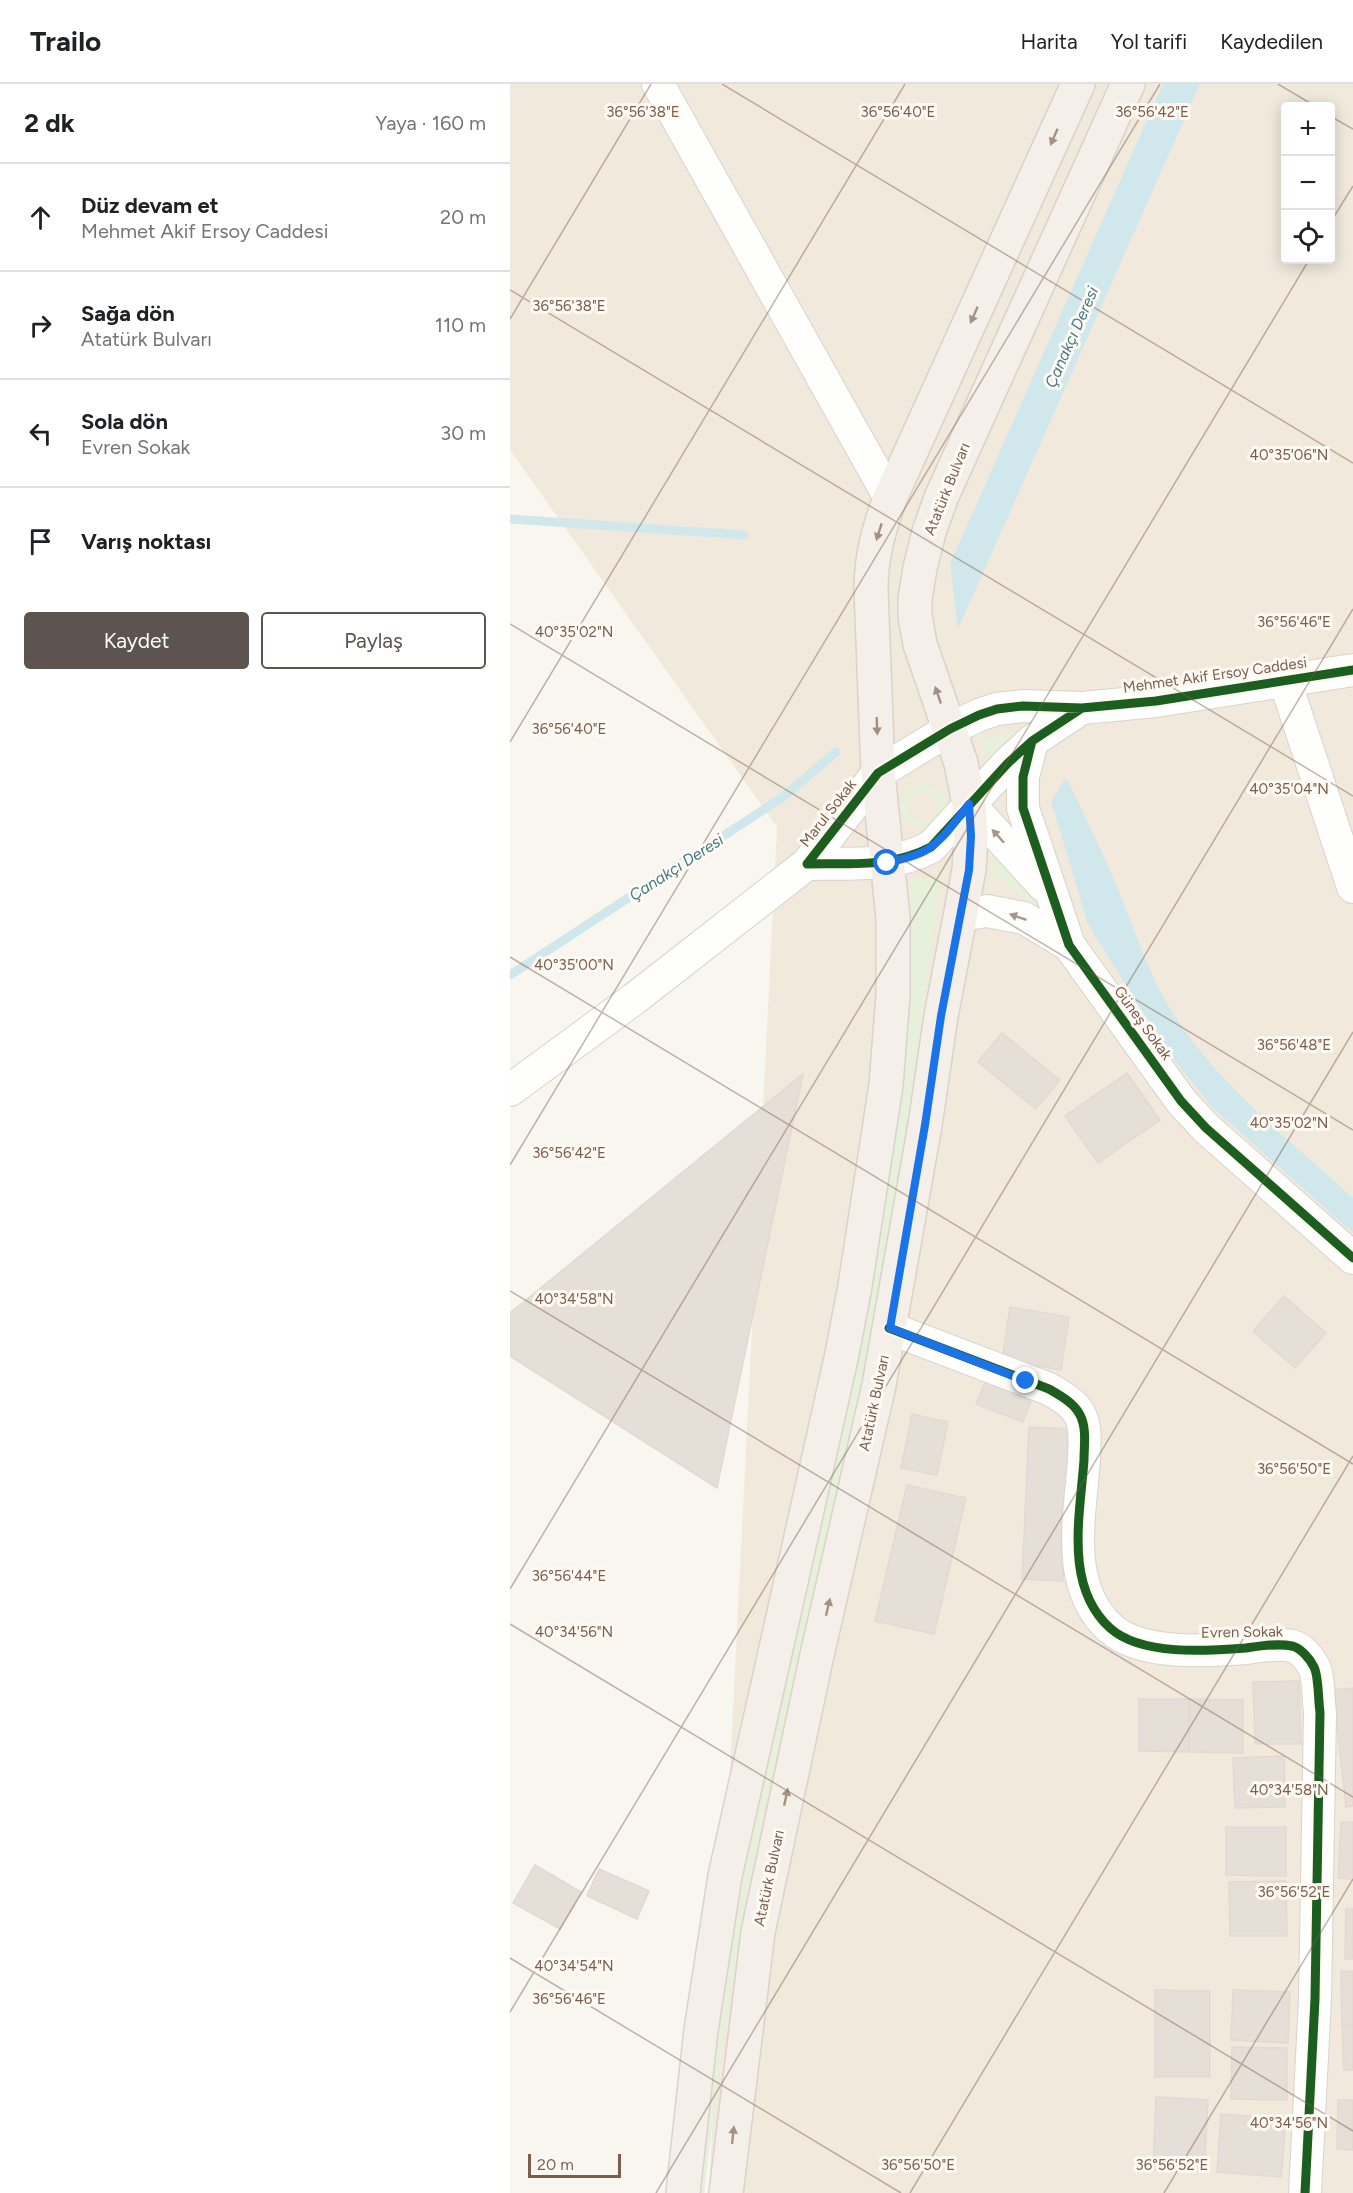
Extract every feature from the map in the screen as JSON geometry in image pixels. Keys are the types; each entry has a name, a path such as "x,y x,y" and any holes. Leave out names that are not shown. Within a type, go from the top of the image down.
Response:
{"main road":[{"path":"683,2193 703,2020 725,1876 842,1354 886,1085 893,995 893,918 878,773 871,570 876,537 890,498 1078,84"},
{"name":"Atatürk Bulvarı","path":"726,2193 758,1932 817,1655 879,1385 925,1125 941,1016 969,870 971,836 969,804 961,762 920,644 915,615 920,568 941,498 1128,84"}],"street":[{"path":"658,84 890,498"},
{"name":"Mehmet Akif Ersoy Caddesi","path":"878,773 950,729 997,709 1023,706 1082,708 1156,701 1353,670"},
{"path":"1285,681 1353,887"},
{"name":"Mehmet Akif Ersoy Caddesi","path":"887,863 916,855 931,847 1008,763 1032,741 1082,708"},
{"name":"Güneş Sokak","path":"1032,741 1023,777 1023,808 1069,945 1168,1083 1199,1121 1353,1258"},
{"name":"Marul Sokak","path":"510,1090 634,999 807,864 878,773"},
{"name":"Güneş Sokak","path":"969,804 1052,895"},
{"name":"Marul Sokak","path":"807,864 887,863"},
{"name":"Güneş Sokak","path":"960,915 987,911 1024,918 1069,945"},
{"name":"Evren Sokak","path":"890,1328 1049,1389 1069,1401 1081,1416 1085,1437 1078,1556 1084,1589 1097,1614 1112,1629 1132,1642 1152,1648 1225,1649 1293,1646 1305,1653 1315,1668 1320,1712 1316,1952 1305,2193"}],"shaded area":[{"path":"510,84 1353,84 1353,2193 709,2193 777,827 510,450"}],"green space":[{"path":"1028,729 990,759 980,740"},
{"path":"924,783 940,790 944,796 946,806 931,828 914,827 904,817 901,803 908,788","holes":["920,790 930,792 938,803 936,815 930,820 922,821 909,812 907,804 910,797"]},
{"path":"996,848 1042,914 992,873"},
{"path":"941,875 906,1129 874,1318 752,1872 728,2010 704,2193 698,2193 723,2007 746,1868 849,1397 888,1186 910,1006 912,911 910,879"}],"water":[{"name":"Çanakçı Deresi","path":"1163,84 1200,84 958,629 950,564"},
{"path":"1066,777 1108,867 1151,971 1173,1013 1191,1040 1234,1088 1280,1133 1353,1198 1353,1233 1214,1109 1166,1050 1088,924 1051,801"}],"building":[{"path":"1002,1033 1060,1080 1036,1109 978,1062"},
{"path":"1127,1073 1160,1120 1098,1163 1065,1116"},
{"path":"803,1074 717,1488 510,1356 510,1313"},
{"path":"1284,1296 1326,1333 1295,1368 1253,1331"},
{"path":"1010,1307 1069,1317 1061,1370 1002,1360"},
{"path":"987,1378 1033,1396 1023,1422 976,1404"},
{"path":"912,1414 948,1422 937,1475 901,1468"},
{"path":"1029,1427 1069,1429 1063,1581 1022,1579"},
{"path":"907,1485 966,1498 934,1634 875,1621"},
{"path":"1299,1681 1301,1744 1255,1744 1253,1682"},
{"path":"1353,1688 1353,1806 1346,1807 1333,1690"},
{"path":"1139,1699 1189,1699 1189,1752 1139,1751"},
{"path":"1189,1699 1243,1700 1243,1753 1189,1752"},
{"path":"1284,1756 1285,1807 1235,1808 1233,1758"},
{"path":"1341,1822 1353,1822 1353,1879 1338,1878"},
{"path":"1226,1827 1286,1827 1286,1876 1226,1875"},
{"path":"535,1865 581,1892 560,1929 513,1903"},
{"path":"599,1869 649,1891 637,1919 587,1896"},
{"path":"1286,1881 1287,1936 1230,1936 1229,1882"},
{"path":"1346,1909 1353,1909 1353,1959 1345,1959"},
{"path":"1341,1971 1353,1971 1353,2026 1342,2026"},
{"path":"1155,1990 1210,1991 1210,2077 1155,2077"},
{"path":"1233,1990 1290,1992 1288,2043 1231,2040"},
{"path":"1342,2026 1353,2026 1353,2070 1344,2070"},
{"path":"1232,2047 1287,2048 1287,2100 1231,2099"},
{"path":"1156,2097 1208,2100 1204,2172 1153,2170"},
{"path":"1338,2100 1353,2100 1353,2150 1337,2149"},
{"path":"1221,2114 1286,2119 1281,2177 1217,2172"}],"waterway":[{"path":"510,519 744,535"},
{"name":"Çanakçı Deresi","path":"510,975 783,797 836,752"}],"cycle path":[{"path":"1082,708 1032,741 1008,763 931,847 916,854 886,861 855,864 807,864 878,773 950,729 979,715 997,709 1023,706 1082,708 1156,701 1353,670"},
{"path":"1032,741 1023,777 1023,808 1069,945 1181,1101 1206,1128 1353,1258"},
{"path":"889,1328 1049,1389 1067,1400 1077,1411 1084,1426 1085,1437 1078,1527 1081,1571 1086,1592 1096,1611 1110,1628 1123,1637 1139,1643 1175,1650 1292,1646 1305,1654 1316,1671 1320,1712 1315,1999 1305,2193"}],"route":[{"path":"887,863 916,855 931,847 949,830 969,804 971,836 969,870 941,1016 890,1328 1026,1381"}]}
